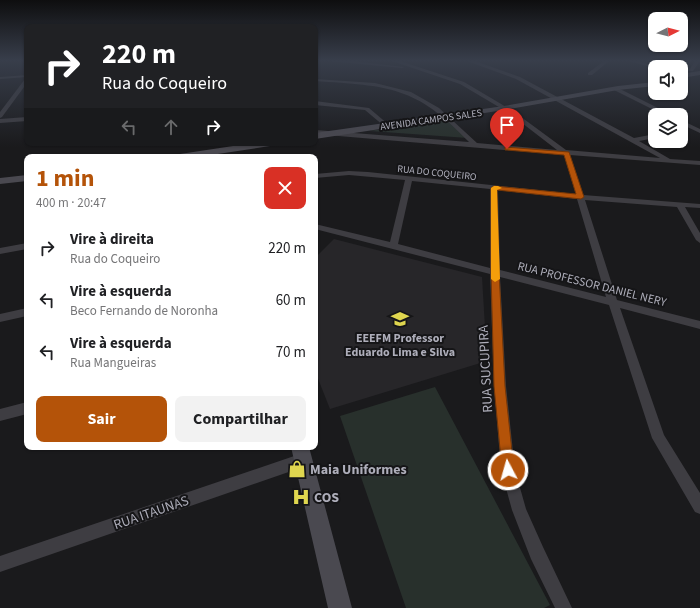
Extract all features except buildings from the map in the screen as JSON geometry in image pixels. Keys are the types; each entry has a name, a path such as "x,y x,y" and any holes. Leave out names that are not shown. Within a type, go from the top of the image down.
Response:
{"street":[{"path":"0,116 20,89"},
{"path":"398,89 424,100 446,117 476,146"},
{"path":"473,89 534,128 567,154 613,303 659,438 700,507"},
{"path":"541,89 669,161"},
{"name":"AVENIDA CAMPOS SALES","path":"318,136 504,108 615,89"},
{"path":"618,89 654,108"},
{"path":"318,103 367,109 386,125"},
{"path":"0,121 24,119"},
{"path":"688,125 698,130"},
{"path":"688,131 698,130"},
{"path":"318,132 700,164"},
{"path":"633,140 648,137"},
{"path":"226,154 258,146"},
{"name":"RUA DO COQUEIRO","path":"318,176 349,173 581,197 700,206"},
{"path":"0,182 24,178"},
{"path":"393,246 409,179"},
{"name":"RUA SUCUPIRA","path":"494,188 495,272 500,386 508,470 519,510 537,553 564,608"},
{"path":"680,205 700,240"},
{"name":"RUA PROFESSOR DANIEL NERY","path":"318,227 700,324"},
{"path":"0,251 24,247"},
{"path":"0,318 24,313"},
{"path":"0,415 24,409"},
{"path":"301,453 340,608"},
{"name":"RUA ITAUNAS","path":"0,564 301,453"}],"shaded area":[{"path":"445,119 468,138 370,131"},
{"name":"EEEFM Professor Eduardo Lima e Silva","path":"334,239 482,277 487,361 330,409 318,379 318,255"},
{"path":"435,387 550,605 544,608 406,608 340,416"}],"slow traffic":[{"path":"495,279 494,188 498,188"}],"place":[{"name":"EEEFM Professor Eduardo Lima e Silva","path":"400,319"},
{"name":"Maia Uniformes","path":"297,469"},
{"name":"COS","path":"301,497"}],"route":[{"path":"507,149 567,154 581,197 494,188 495,272 500,386 508,470"}]}
